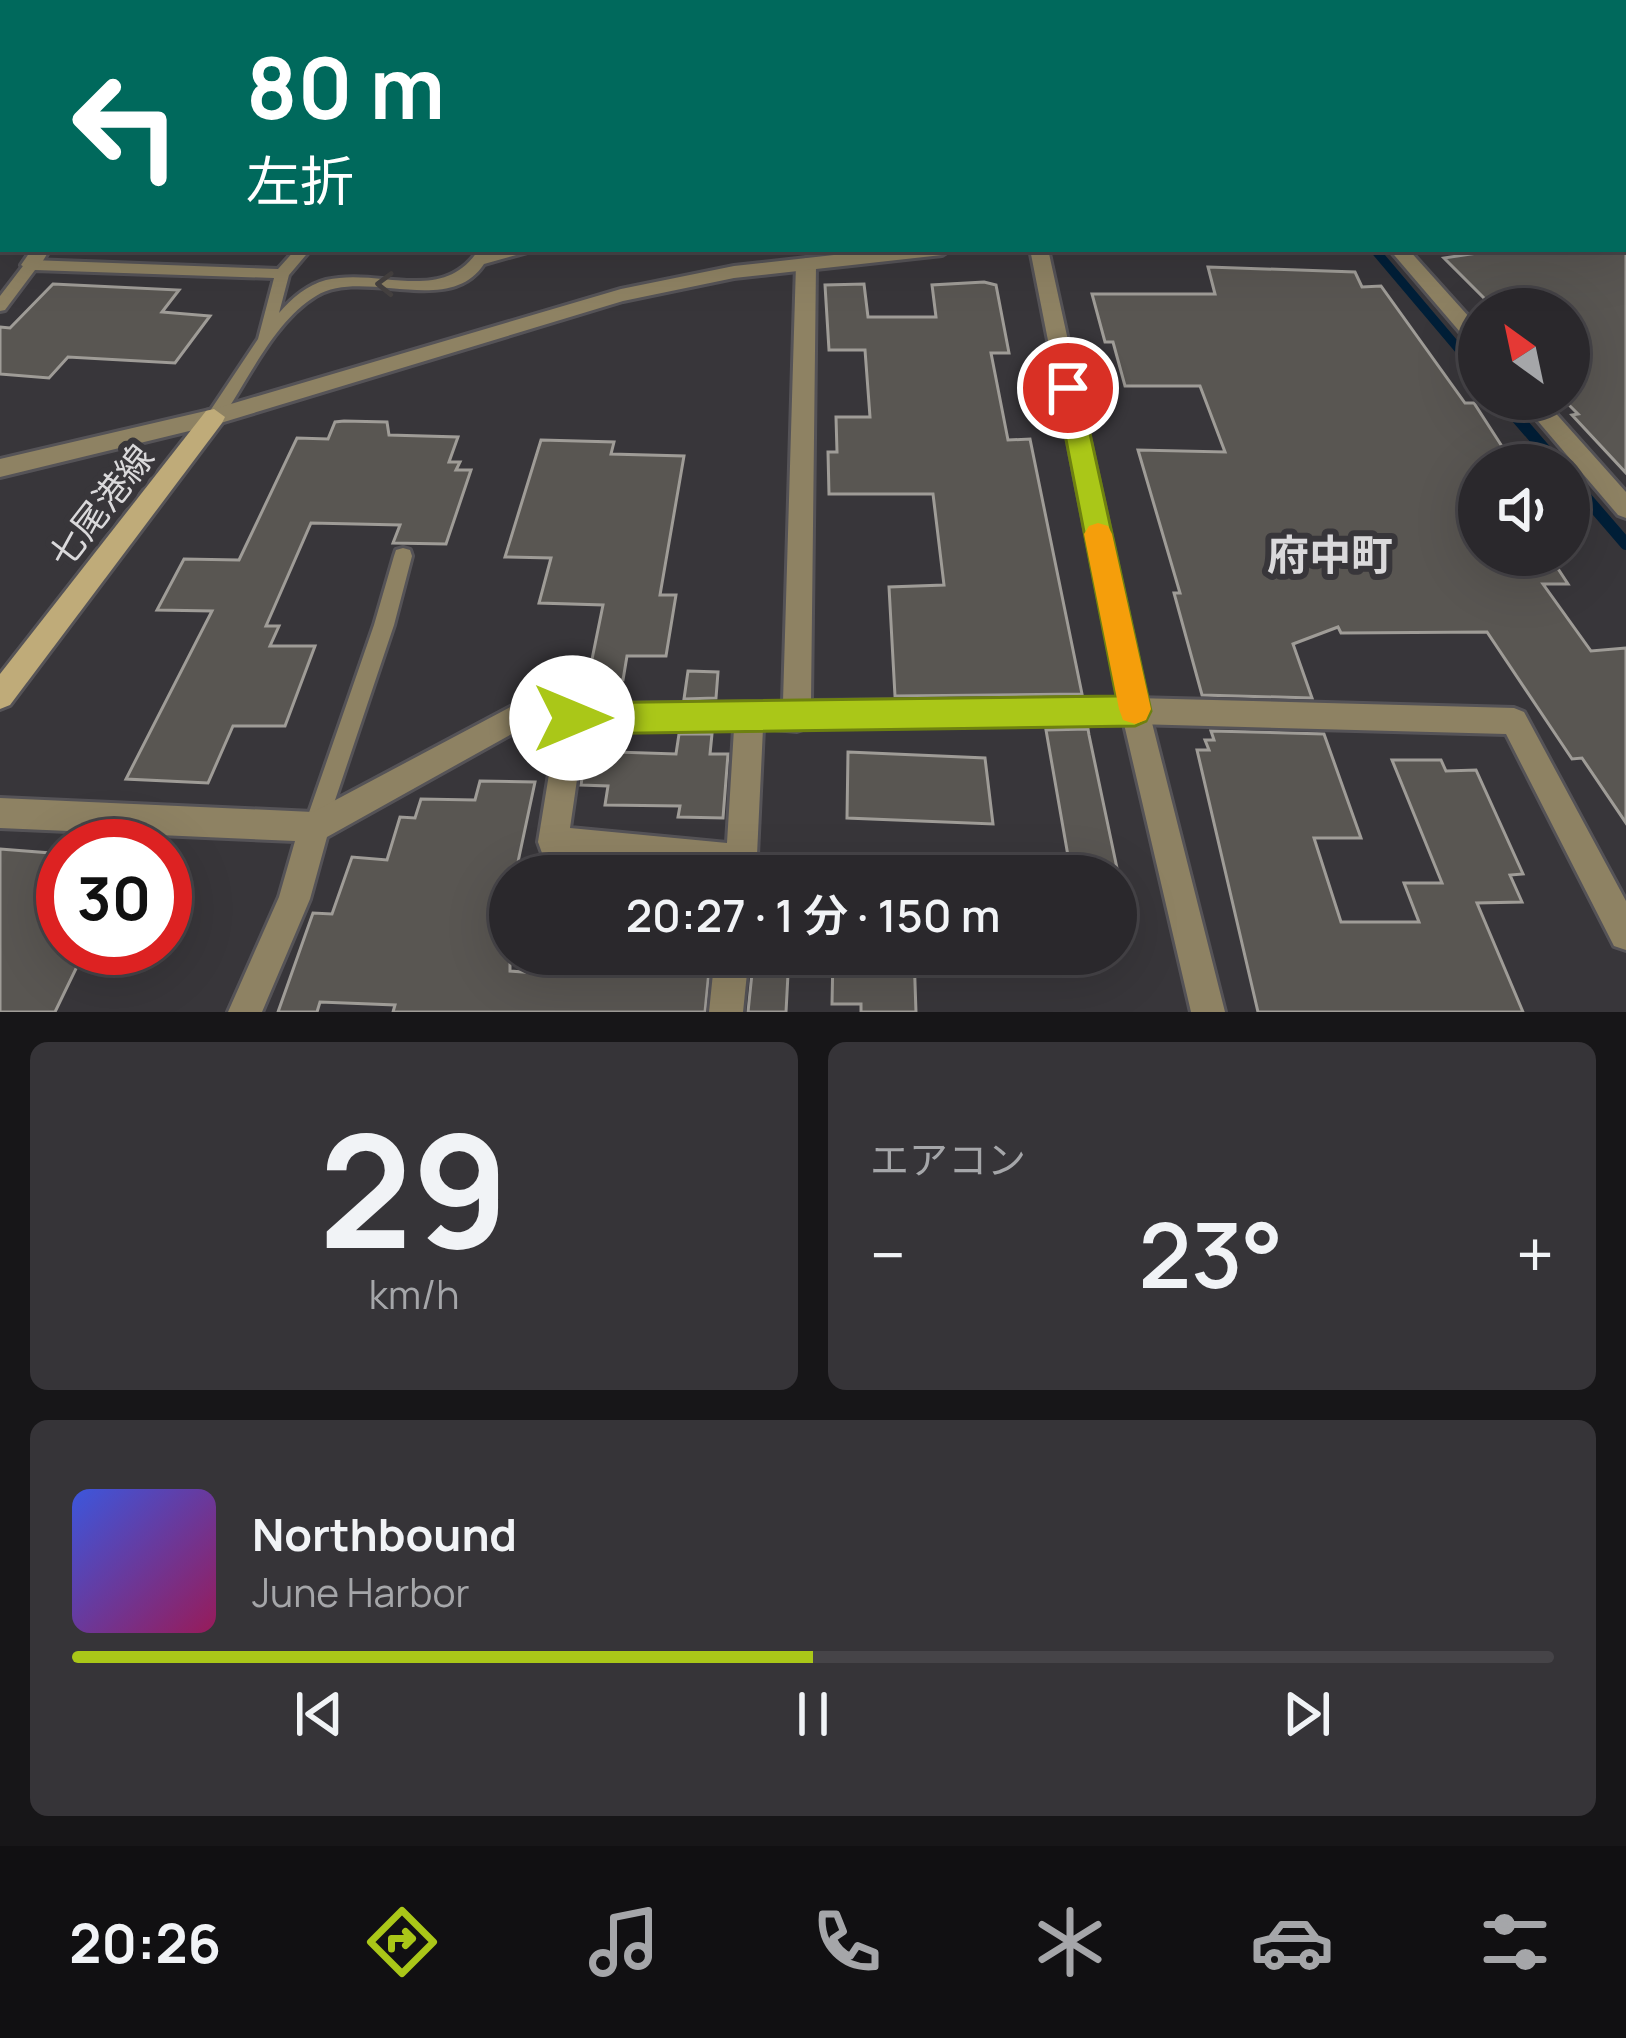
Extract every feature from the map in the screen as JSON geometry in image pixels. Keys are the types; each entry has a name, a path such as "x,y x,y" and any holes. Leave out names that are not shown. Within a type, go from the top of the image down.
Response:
{"main road":[{"name":"七尾港線","path":"0,696 214,417"}],"street":[{"path":"0,468 214,417 621,296 806,264 915,252"},
{"path":"1041,252 1135,711 1208,1012"},
{"path":"1401,252 1458,317"},
{"path":"797,718 806,264"},
{"path":"1548,420 1626,508"},
{"path":"0,813 315,827 514,718 1135,711 1514,721 1626,934"},
{"path":"572,718 553,842 647,855"},
{"path":"742,855 749,718"},
{"path":"244,1012 294,898 315,827"},
{"path":"726,1012 730,975"}],"lane":[{"path":"262,347 282,274 301,252"},
{"path":"214,417 302,294 330,283 426,285 470,274 483,255"},
{"path":"0,306 36,257 282,274"},
{"path":"315,827 345,730 385,632 403,556"}],"building":[{"path":"1484,252 1626,252 1626,473 1577,420 1590,420 1590,288 1474,288 1444,258"},
{"path":"1208,267 1355,272 1362,287 1381,286 1458,393 1458,420 1485,420 1500,444 1458,444 1458,576 1563,576 1568,584 1543,584 1591,651 1626,648 1626,823 1582,758 1572,759 1487,632 1341,633 1338,627 1293,644 1312,698 1202,695 1174,593 1180,593 1138,450 1225,452 1200,386 1125,386 1113,342 1105,342 1092,294 1215,294"},
{"path":"53,284 179,290 162,312 210,316 175,363 68,357 49,378 0,374 0,327 10,328"},
{"path":"864,284 868,317 936,317 932,285 996,285 1009,353 991,353 1008,440 1030,439 1082,694 895,696 889,587 944,585 933,494 829,494 828,452 837,452 836,417 870,417 865,350 829,350 825,285"},
{"path":"335,422 387,422 389,435 458,437 449,462 460,462 456,470 471,470 446,544 393,543 400,525 311,523 266,626 279,626 270,646 315,646 285,726 233,726 208,783 126,779 212,611 157,610 184,559 239,560 297,438 328,439"},
{"path":"541,440 614,442 611,454 684,456 660,595 676,595 666,656 627,656 623,680 588,679 603,605 539,603 551,558 505,557"},
{"path":"688,671 718,672 716,698 684,699"},
{"path":"1088,729 1114,855 1068,855 1046,730"},
{"path":"1211,731 1324,734 1361,838 1314,838 1341,922 1419,922 1404,883 1442,883 1392,760 1441,760 1446,771 1476,770 1523,874 1510,875 1522,902 1477,903 1523,1012 1258,1012 1197,750 1209,750 1205,740 1214,740"},
{"path":"679,734 712,734 710,754 728,754 723,818 678,817 680,806 605,805 608,786 581,785 586,751 676,754"},
{"path":"848,752 985,758 993,824 847,818"},
{"path":"480,781 535,782 519,855 489,855 489,975 709,975 705,1012 393,1012 395,1005 320,1002 317,1012 278,1012 313,913 332,914 352,857 387,860 400,817 415,818 421,799 475,800"},
{"path":"0,849 36,852 36,975 73,975 55,1012 0,1012"},
{"path":"752,975 788,975 786,1012 748,1012"},
{"path":"833,975 915,975 916,1012 861,1012 861,1004 832,1004"}],"waterway":[{"path":"1377,252 1458,348"},
{"path":"1519,420 1540,444"},
{"path":"1590,502 1626,544"}],"slow traffic":[{"path":"1098,534 1135,709"}],"district":[{"name":"府中町","path":"1330,555"}],"route":[{"path":"572,718 1135,711 1068,388"}]}
